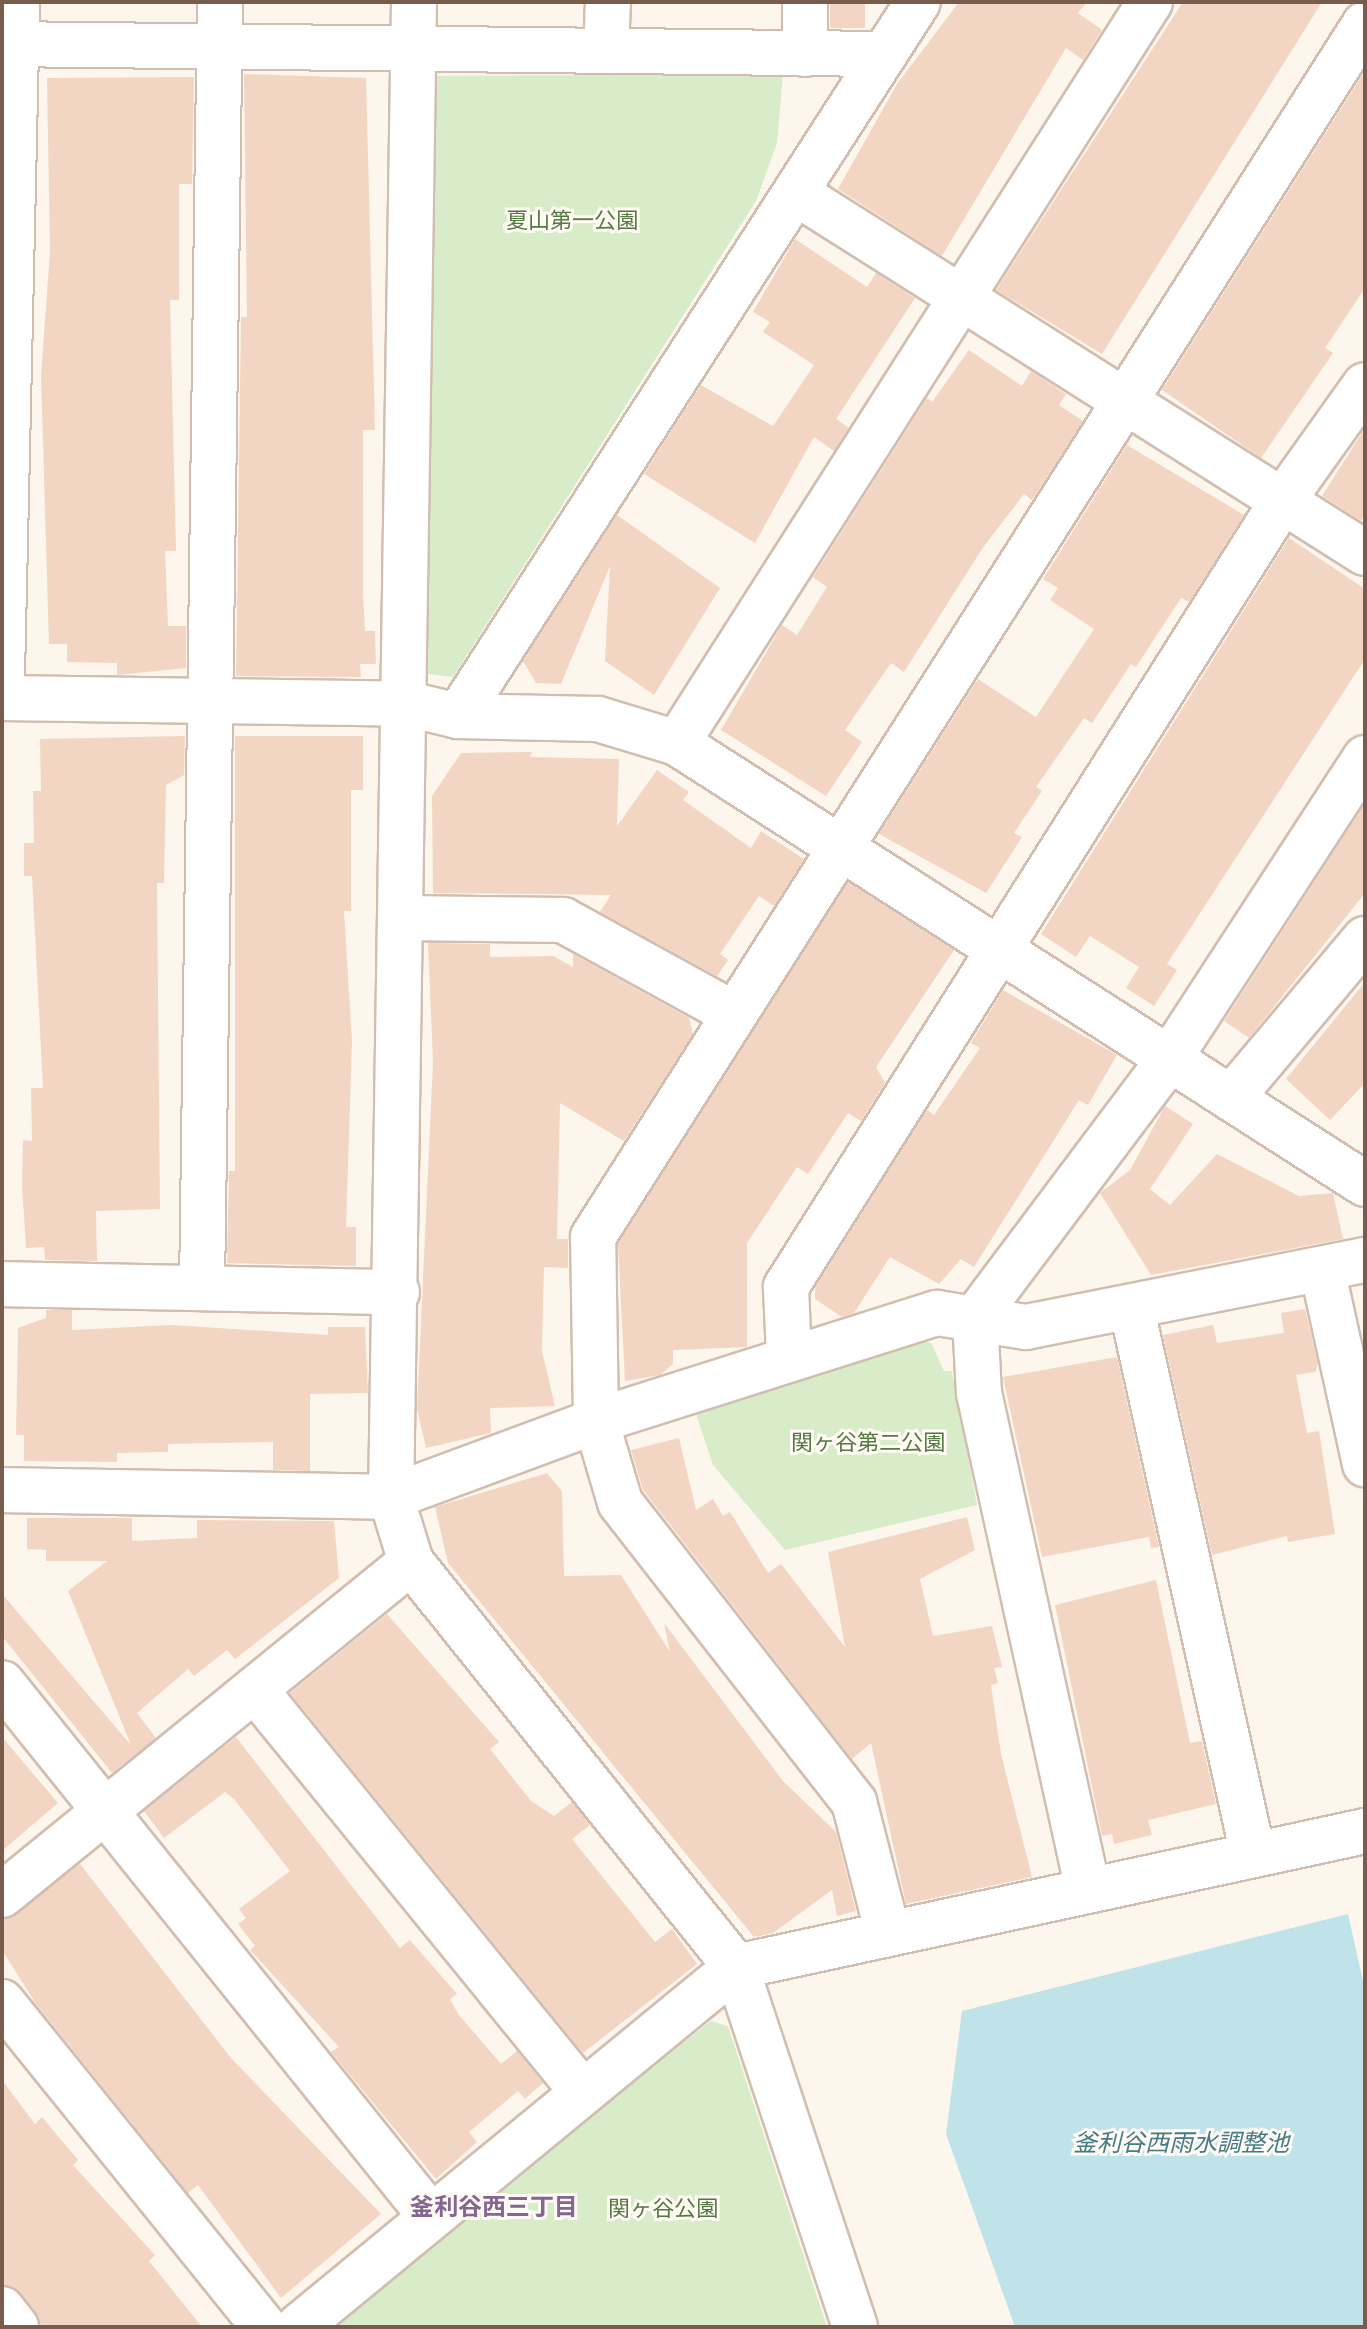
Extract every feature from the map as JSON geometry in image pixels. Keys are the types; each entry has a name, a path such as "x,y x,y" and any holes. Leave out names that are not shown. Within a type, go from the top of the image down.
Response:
{"street":[{"path":"202,1288 220,2"},
{"path":"414,2 408,704 401,918 397,1292 391,1497 411,1562 736,1967 855,2327"},
{"path":"606,51 608,2"},
{"path":"805,2 805,54"},
{"path":"458,716 918,2"},
{"path":"677,743 1150,2"},
{"path":"888,1934 854,1802 620,1502 596,1421 593,1237 1122,398 1365,24"},
{"path":"2,675 12,30 220,48 884,54"},
{"path":"796,193 964,295 1365,553"},
{"path":"789,1357 786,1287 1283,500 1365,385"},
{"path":"2,698 408,704 458,716 598,719 677,743 1167,1062 1231,1098 1365,1184"},
{"path":"1088,1890 979,1393 975,1318 1167,1062 1365,758"},
{"path":"401,918 563,920 732,1013"},
{"path":"1231,1098 1365,939"},
{"path":"2,1490 391,1497 596,1421 789,1357 937,1313 1026,1327 1323,1273 1365,1260"},
{"path":"1323,1273 1365,1464"},
{"path":"2,1284 397,1292"},
{"path":"1132,1310 1252,1850"},
{"path":"2,1895 411,1562"},
{"path":"2,1683 103,1813 429,2214"},
{"path":"256,1691 581,2090"},
{"path":"298,2327 429,2214 736,1967 1088,1890 1252,1850 1365,1831"},
{"path":"2,2002 264,2327"},
{"path":"2,2309 16,2327"}],"green space":[{"name":"夏山第一公園","path":"783,74 777,143 756,201 453,677 421,673 431,76"},
{"name":"関ヶ谷第二公園","path":"919,1341 931,1343 944,1371 952,1371 977,1505 785,1550 713,1465 693,1405"},
{"name":"関ヶ谷公園","path":"711,2021 728,2026 827,2327 319,2327"}],"water":[{"name":"釜利谷西雨水調整池","path":"1348,1914 1365,1990 1365,2327 1015,2327 946,2134 962,2011"}],"building":[{"path":"830,2 865,2 865,28 830,28"},
{"path":"959,2 1087,2 1078,13 1102,30 1083,60 1066,48 942,256 838,189 897,84"},
{"path":"1183,2 1322,2 1102,354 996,290"},
{"path":"1365,71 1365,288 1325,348 1333,353 1261,458 1162,390"},
{"path":"244,74 366,78 375,430 363,430 363,596 365,631 375,631 376,664 360,664 361,677 236,676 241,317 247,317"},
{"path":"194,77 192,184 179,184 179,300 170,300 176,551 165,551 168,626 186,626 186,668 117,675 117,663 67,662 67,644 49,644 41,375 50,252 47,78"},
{"path":"795,239 867,287 876,273 915,298 836,419 849,428 834,451 814,437 755,543 644,474 701,385 773,426 814,365 763,332 770,322 753,312"},
{"path":"969,350 1022,386 1031,371 1066,394 1059,405 1083,421 1032,500 1024,494 982,549 904,672 891,663 845,730 862,742 826,796 721,730 782,625 797,635 827,587 813,577 927,398 932,402"},
{"path":"1365,428 1365,514 1361,521 1322,496"},
{"path":"1127,445 1244,515 1189,602 1181,598 1136,667 1131,664 1092,723 1084,718 1036,787 1042,791 1014,833 1022,837 986,893 879,834 978,679 1036,717 1094,629 1050,600 1058,588 1043,579"},
{"path":"617,515 720,588 654,695 605,661 610,566 561,684 536,683 523,661"},
{"path":"1289,538 1365,589 1365,659 1167,964 1177,970 1154,1006 1126,988 1139,967 1090,936 1076,957 1041,934"},
{"path":"185,736 184,775 166,785 164,883 157,883 160,1209 96,1211 97,1261 45,1260 44,1247 26,1248 22,1185 23,1140 32,1141 31,1088 43,1088 32,876 24,876 24,843 34,843 33,791 41,791 40,739"},
{"path":"235,736 363,736 363,790 351,790 351,911 344,911 352,1041 346,1227 356,1227 356,1266 227,1263 229,1171 235,1171"},
{"path":"532,752 530,757 619,759 617,826 657,770 689,792 683,800 751,848 761,831 804,859 774,906 759,896 720,954 728,960 717,976 600,912 611,895 433,893 432,796 461,753"},
{"path":"1365,804 1365,893 1249,1038 1224,1021"},
{"path":"848,882 954,950 876,1067 885,1083 861,1121 848,1113 808,1174 797,1167 747,1243 747,1347 673,1350 673,1364 660,1375 625,1381 618,1244"},
{"path":"428,943 490,944 490,957 553,956 573,967 573,954 689,1018 693,1034 624,1141 560,1103 557,1239 568,1239 568,1268 544,1267 542,1351 555,1406 490,1408 491,1433 426,1448 417,1409 433,1062"},
{"path":"1365,982 1365,1083 1330,1120 1286,1079"},
{"path":"1003,990 1117,1055 1088,1105 1079,1100 974,1267 961,1259 939,1284 890,1257 854,1313 842,1317 815,1299 815,1288 927,1110 934,1115 980,1048 971,1043"},
{"path":"1165,1106 1193,1124 1150,1189 1170,1205 1217,1154 1299,1196 1333,1193 1343,1239 1151,1275 1100,1193 1130,1170"},
{"path":"1305,1309 1318,1364 1315,1372 1296,1375 1307,1433 1319,1431 1335,1534 1288,1542 1287,1536 1212,1555 1163,1335 1213,1325 1217,1343 1284,1333 1281,1313"},
{"path":"46,1310 72,1310 72,1330 172,1325 328,1335 328,1327 365,1327 368,1393 310,1394 310,1471 273,1470 273,1442 168,1444 168,1452 117,1453 117,1462 24,1461 24,1435 16,1435 18,1328 46,1318"},
{"path":"1117,1357 1159,1547 1151,1548 1149,1537 1042,1557 1003,1377"},
{"path":"679,1438 696,1510 713,1499 723,1516 730,1512 768,1573 781,1564 845,1647 828,1552 967,1517 975,1550 920,1579 933,1636 992,1626 1002,1667 994,1668 998,1683 991,1685 1001,1754 1032,1877 906,1904 871,1743 852,1759 643,1490 631,1450"},
{"path":"547,1473 562,1491 564,1576 621,1575 670,1652 664,1623 783,1781 836,1832 856,1911 837,1916 832,1890 773,1933 754,1937 448,1563 435,1507"},
{"path":"27,1518 132,1518 132,1541 197,1538 197,1520 334,1521 339,1578 235,1659 227,1650 194,1676 188,1669 137,1713 156,1738 112,1773 2,1636 2,1594 131,1745 68,1591 107,1561 46,1561 46,1550 27,1549"},
{"path":"1156,1580 1190,1743 1202,1741 1216,1804 1148,1820 1152,1835 1114,1844 1112,1834 1102,1836 1055,1605"},
{"path":"387,1614 499,1742 490,1749 531,1801 554,1816 572,1802 590,1825 572,1839 655,1942 672,1929 697,1964 583,2053 290,1693"},
{"path":"2,1737 58,1803 2,1851"},
{"path":"236,1737 400,1948 410,1940 457,1994 450,1999 458,2014 501,2064 517,2051 543,2083 525,2099 518,2091 469,2132 477,2142 436,2179 331,2052 339,2047 250,1950 255,1946 238,1924 246,1918 239,1909 290,1871 234,1799 225,1792 164,1838 144,1811"},
{"path":"80,1864 231,2058 381,2214 281,2298 198,2185 188,2193 36,2004 2,1950 2,1920"},
{"path":"2,2080 35,2124 42,2117 78,2160 73,2165 155,2255 149,2261 202,2327 41,2325 22,2294 2,2285"}],"district":[{"name":"釜利谷西三丁目","path":"494,2208"}]}
